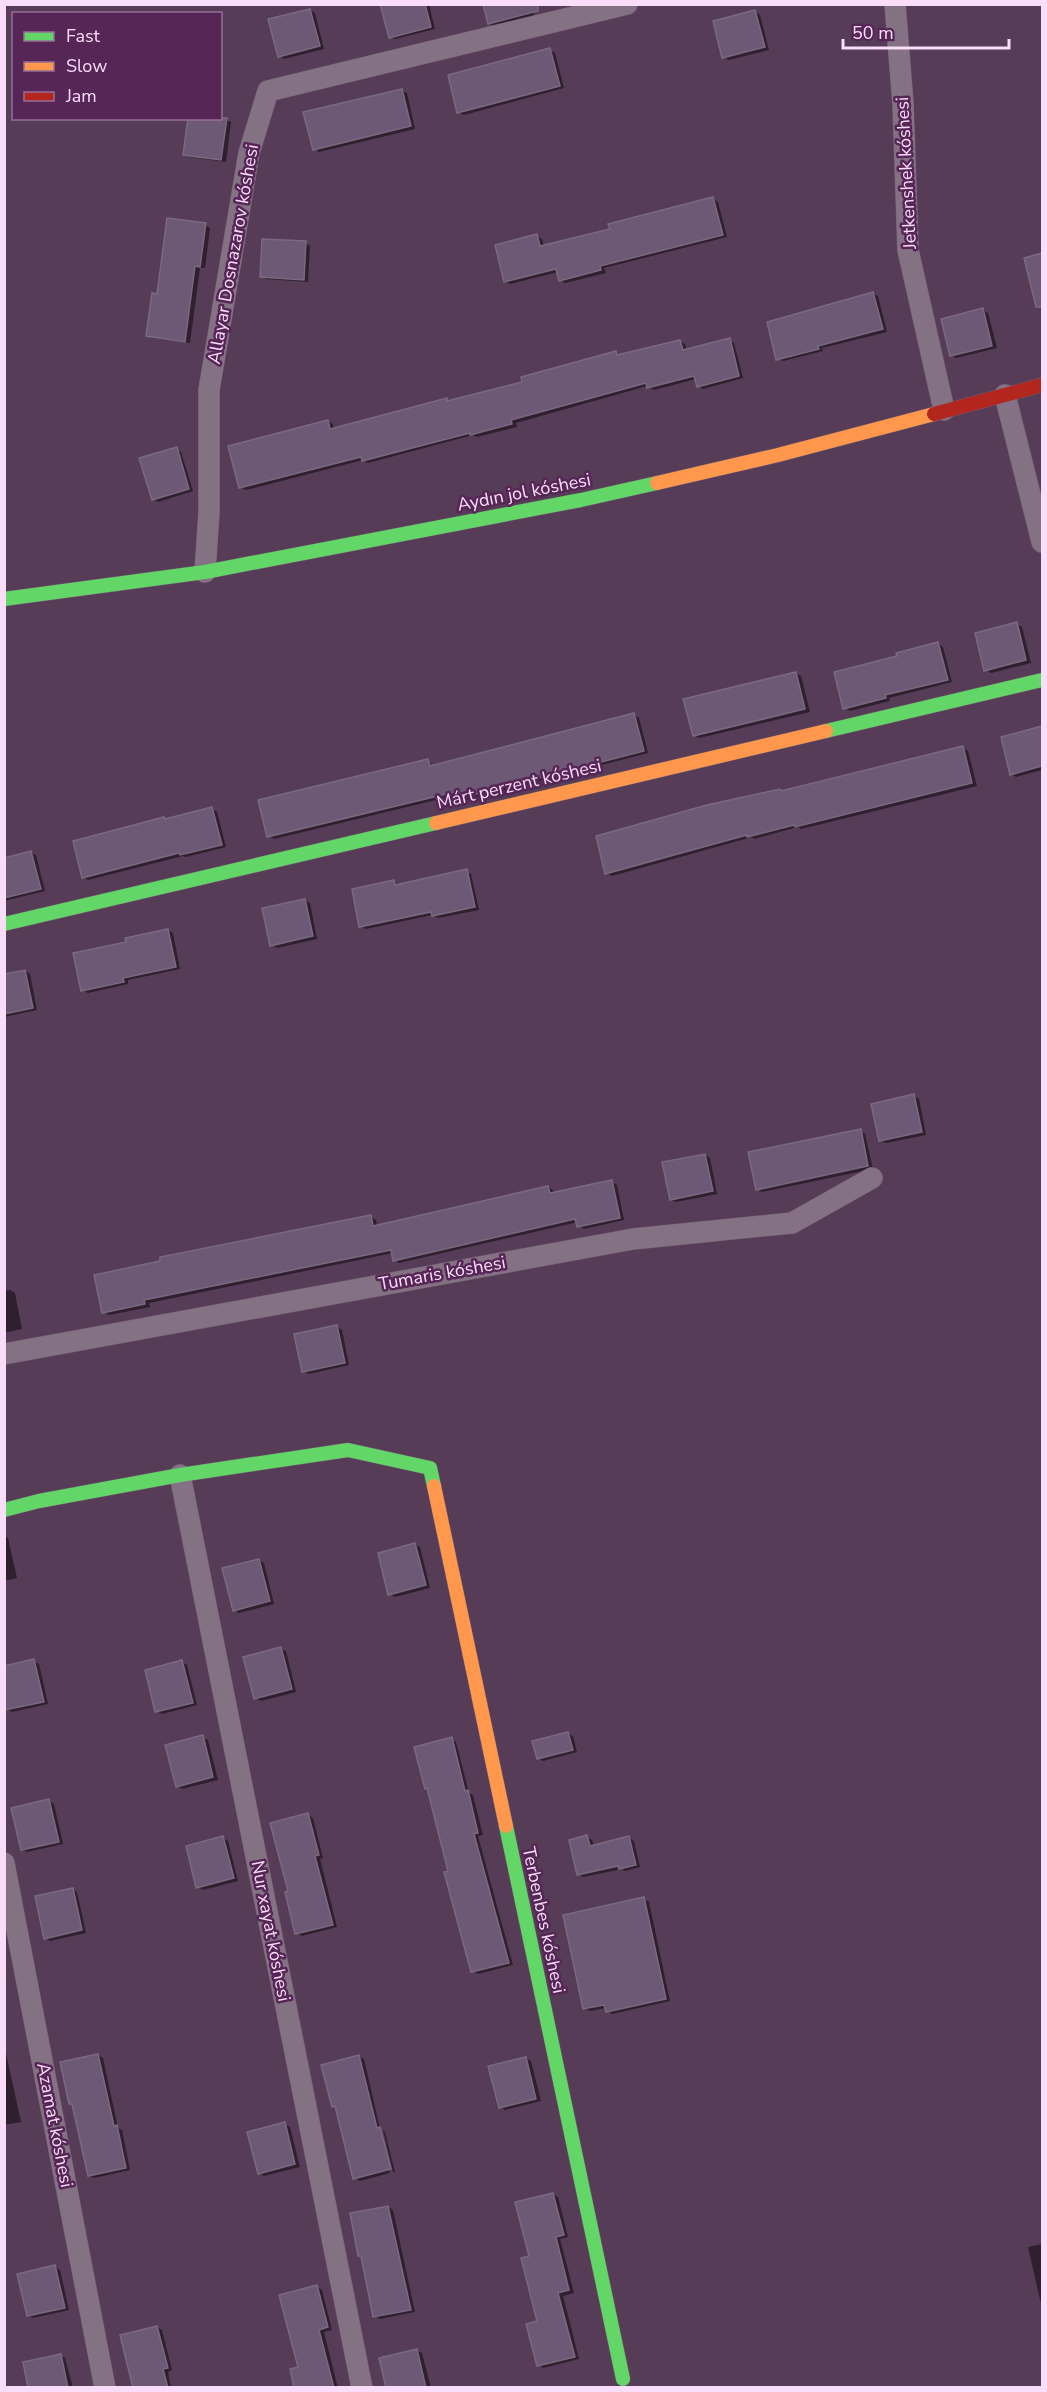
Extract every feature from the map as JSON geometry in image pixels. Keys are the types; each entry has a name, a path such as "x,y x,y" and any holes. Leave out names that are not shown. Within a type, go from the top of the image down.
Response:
{"street":[{"name":"Allayar Dosnazarov kóshesi","path":"205,572 209,512 209,390 249,153 268,91 627,4"},
{"name":"Jetkenshek kóshesi","path":"895,4 903,104 908,250 944,410"},
{"name":"Aydın jol kóshesi","path":"4,598 205,572 581,500 778,454 1042,385"},
{"path":"1005,394 1042,542"},
{"name":"Márt perzent kóshesi","path":"4,924 1042,680"},
{"name":"Tumaris kóshesi","path":"4,1354 633,1239 792,1223 872,1178"},
{"name":"Terbenbes kóshesi","path":"180,1474 348,1450 430,1468 623,2379"},
{"path":"4,1510 39,1501 180,1474"},
{"name":"Nur xayat kóshesi","path":"180,1474 362,2388"},
{"name":"Azamat kóshesi","path":"4,1863 105,2388"}],"building":[{"path":"380,4 425,4 431,27 389,38"},
{"path":"483,4 538,4 538,11 488,24"},
{"path":"310,9 320,46 278,57 268,19"},
{"path":"755,10 765,47 722,58 713,21"},
{"path":"550,48 560,86 457,113 448,75"},
{"path":"402,89 411,126 313,150 303,112"},
{"path":"227,118 221,160 183,155 188,120"},
{"path":"713,197 723,235 600,266 601,270 559,281 556,269 504,282 495,245 537,234 540,246 610,229 608,224"},
{"path":"167,218 206,223 200,267 195,266 185,342 146,336 152,293 157,294"},
{"path":"262,239 306,241 304,280 260,277"},
{"path":"1042,253 1042,307 1036,307 1024,258"},
{"path":"873,292 883,329 776,360 767,322"},
{"path":"983,308 992,346 950,356 941,319"},
{"path":"730,338 739,376 697,387 694,376 647,388 646,383 511,420 512,424 470,435 470,433 362,461 361,457 239,488 228,446 328,420 330,429 447,398 447,401 522,382 521,377 616,351 617,355 680,340 683,350"},
{"path":"177,447 189,489 152,500 139,458"},
{"path":"1017,622 1026,660 984,671 975,633"},
{"path":"938,642 948,680 885,695 886,698 843,709 834,672 897,656 896,653"},
{"path":"796,672 805,709 693,736 683,699"},
{"path":"634,713 644,751 461,798 459,791 267,837 258,800 428,759 430,766"},
{"path":"1042,726 1042,766 1010,775 1001,737"},
{"path":"963,746 972,783 795,827 794,825 747,837 747,835 605,874 596,836 707,805 780,789 781,791"},
{"path":"212,807 222,845 180,855 179,853 82,878 73,841"},
{"path":"31,851 41,889 4,898 4,858"},
{"path":"467,869 475,907 432,916 431,912 359,927 352,889 394,880 395,885"},
{"path":"305,899 313,936 270,946 262,908"},
{"path":"168,929 176,967 123,978 124,982 81,991 73,953 126,942 125,938"},
{"path":"25,970 33,1008 4,1014 4,974"},
{"path":"914,1094 922,1132 879,1141 871,1104"},
{"path":"861,1129 868,1166 756,1190 748,1152"},
{"path":"705,1154 713,1191 670,1200 662,1162"},
{"path":"612,1180 620,1218 577,1227 575,1219 393,1261 391,1250 144,1300 145,1304 102,1313 94,1275 160,1261 160,1257 371,1215 373,1226 548,1186 550,1193"},
{"path":"337,1325 345,1363 302,1372 294,1334"},
{"path":"415,1543 426,1585 388,1595 378,1553"},
{"path":"259,1559 270,1601 233,1611 222,1568"},
{"path":"281,1647 292,1689 254,1699 243,1657"},
{"path":"34,1659 44,1702 4,1710 4,1666"},
{"path":"182,1660 193,1703 155,1712 145,1670"},
{"path":"568,1732 573,1750 537,1759 532,1741"},
{"path":"203,1735 213,1777 176,1787 165,1745"},
{"path":"452,1737 465,1791 468,1790 478,1833 474,1834 509,1963 471,1972 444,1872 448,1871 427,1788 425,1789 414,1747"},
{"path":"49,1799 59,1842 21,1850 11,1808"},
{"path":"308,1813 319,1855 315,1856 333,1925 295,1934 285,1892 288,1891 270,1823"},
{"path":"587,1835 590,1846 629,1836 636,1865 619,1869 618,1866 577,1875 569,1840"},
{"path":"223,1836 234,1878 196,1888 186,1846"},
{"path":"73,1888 82,1930 44,1939 35,1896"},
{"path":"644,1897 666,1999 606,2012 604,2005 583,2009 563,1915"},
{"path":"98,2054 126,2168 88,2176 60,2062"},
{"path":"359,2055 377,2128 380,2127 391,2169 353,2179 335,2106 332,2107 321,2065"},
{"path":"526,2057 536,2099 499,2108 488,2066"},
{"path":"285,2122 295,2164 258,2174 247,2132"},
{"path":"553,2193 564,2235 556,2237 569,2290 558,2293 575,2357 537,2366 526,2324 537,2321 521,2258 529,2256 515,2202"},
{"path":"388,2206 411,2310 373,2317 350,2213"},
{"path":"55,2265 65,2308 27,2316 17,2274"},
{"path":"317,2285 328,2327 319,2330 334,2388 294,2388 290,2369 298,2367 279,2295"},
{"path":"157,2326 168,2368 163,2369 168,2388 133,2388 120,2335"},
{"path":"417,2349 426,2388 386,2388 379,2358"},
{"path":"61,2354 68,2388 28,2388 23,2362"}],"traffic: fast":[{"path":"4,599 205,572 581,500 657,483"},
{"path":"826,731 1042,680"},
{"path":"4,924 436,823"},
{"path":"4,1510 39,1501 180,1475 348,1450 430,1468 434,1486"},
{"path":"506,1826 623,2379"}],"traffic: slow":[{"path":"657,483 778,455 934,414"},
{"path":"436,823 826,731"},
{"path":"434,1486 506,1826"}],"traffic: jam":[{"path":"934,414 1042,385"}]}
